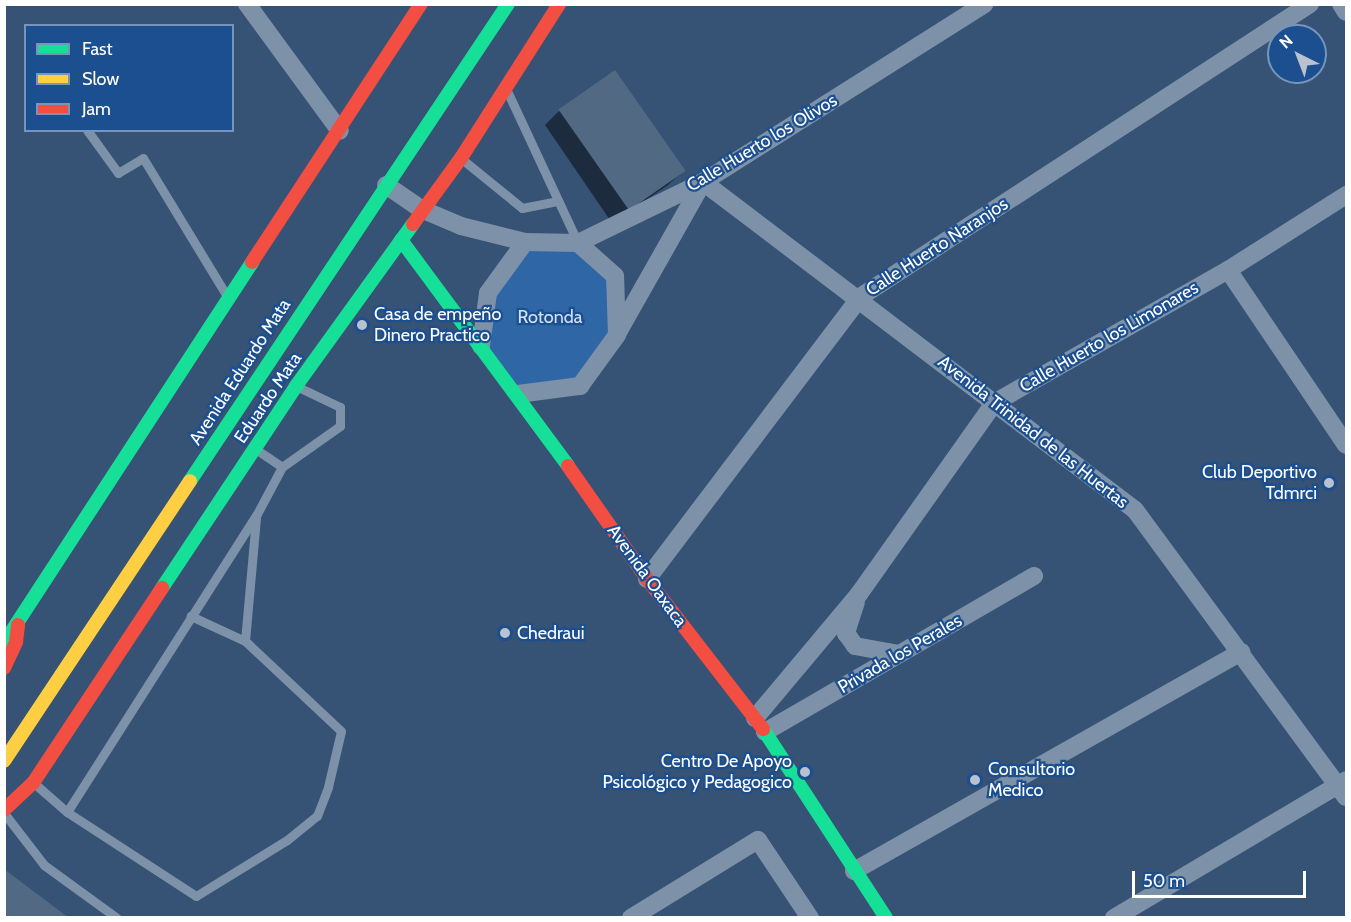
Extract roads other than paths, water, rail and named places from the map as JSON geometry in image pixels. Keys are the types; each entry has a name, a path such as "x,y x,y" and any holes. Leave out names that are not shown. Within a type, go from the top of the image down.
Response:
{"main road":[{"path":"4,643 421,4"},
{"name":"Avenida Eduardo Mata","path":"4,761 508,4"},
{"name":"Eduardo Mata","path":"4,812 33,783 296,386 401,240 421,208 461,158 559,4"},
{"name":"Avenida Oaxaca","path":"401,240 518,394 647,579 760,725 886,918"},
{"path":"4,668 16,642 18,622"}],"street":[{"path":"247,4 340,131"},
{"name":"Calle Huerto los Olivos","path":"386,185 421,208 461,226 525,242 578,243 704,182 986,4"},
{"name":"Calle Huerto Naranjos","path":"647,579 860,297 1310,4"},
{"path":"1341,4 1347,12"},
{"path":"518,394 580,386 617,335 704,182"},
{"name":"Avenida Trinidad de las Huertas","path":"704,182 860,297 1135,510 1344,787"},
{"name":"Calle Huerto los Limonares","path":"760,725 859,594 994,403 1228,270 1347,195"},
{"path":"481,346 488,293 525,242"},
{"path":"578,243 615,276 617,335"},
{"path":"1228,270 1347,445"},
{"name":"Privada los Perales","path":"760,725 899,654 1034,576"},
{"path":"859,594 846,633 855,646 899,654"},
{"path":"854,871 1241,652"},
{"path":"1114,918 1344,787"},
{"path":"631,918 758,840 810,918"}],"lane":[{"path":"505,86 578,243"},
{"path":"88,132 118,173 143,158 229,300"},
{"path":"461,158 522,208 558,201"},
{"path":"67,812 257,514 282,467 340,426 340,407 296,386"},
{"path":"255,449 282,467"},
{"path":"245,641 257,514"},
{"path":"33,783 67,812 196,896 312,823 328,787 341,731 245,641 191,616"},
{"path":"4,812 44,865 117,918"}],"place":[{"name":"Casa de empeño Dinero Practico","path":"362,325"},
{"name":"Club Deportivo Tdmrci","path":"1329,483"},
{"name":"Chedraui","path":"505,633"},
{"name":"Centro De Apoyo Psicológico y Pedagogico","path":"805,772"},
{"name":"Consultorio Medico","path":"975,780"}],"park label":[{"name":"Rotonda","path":"550,317"}]}
